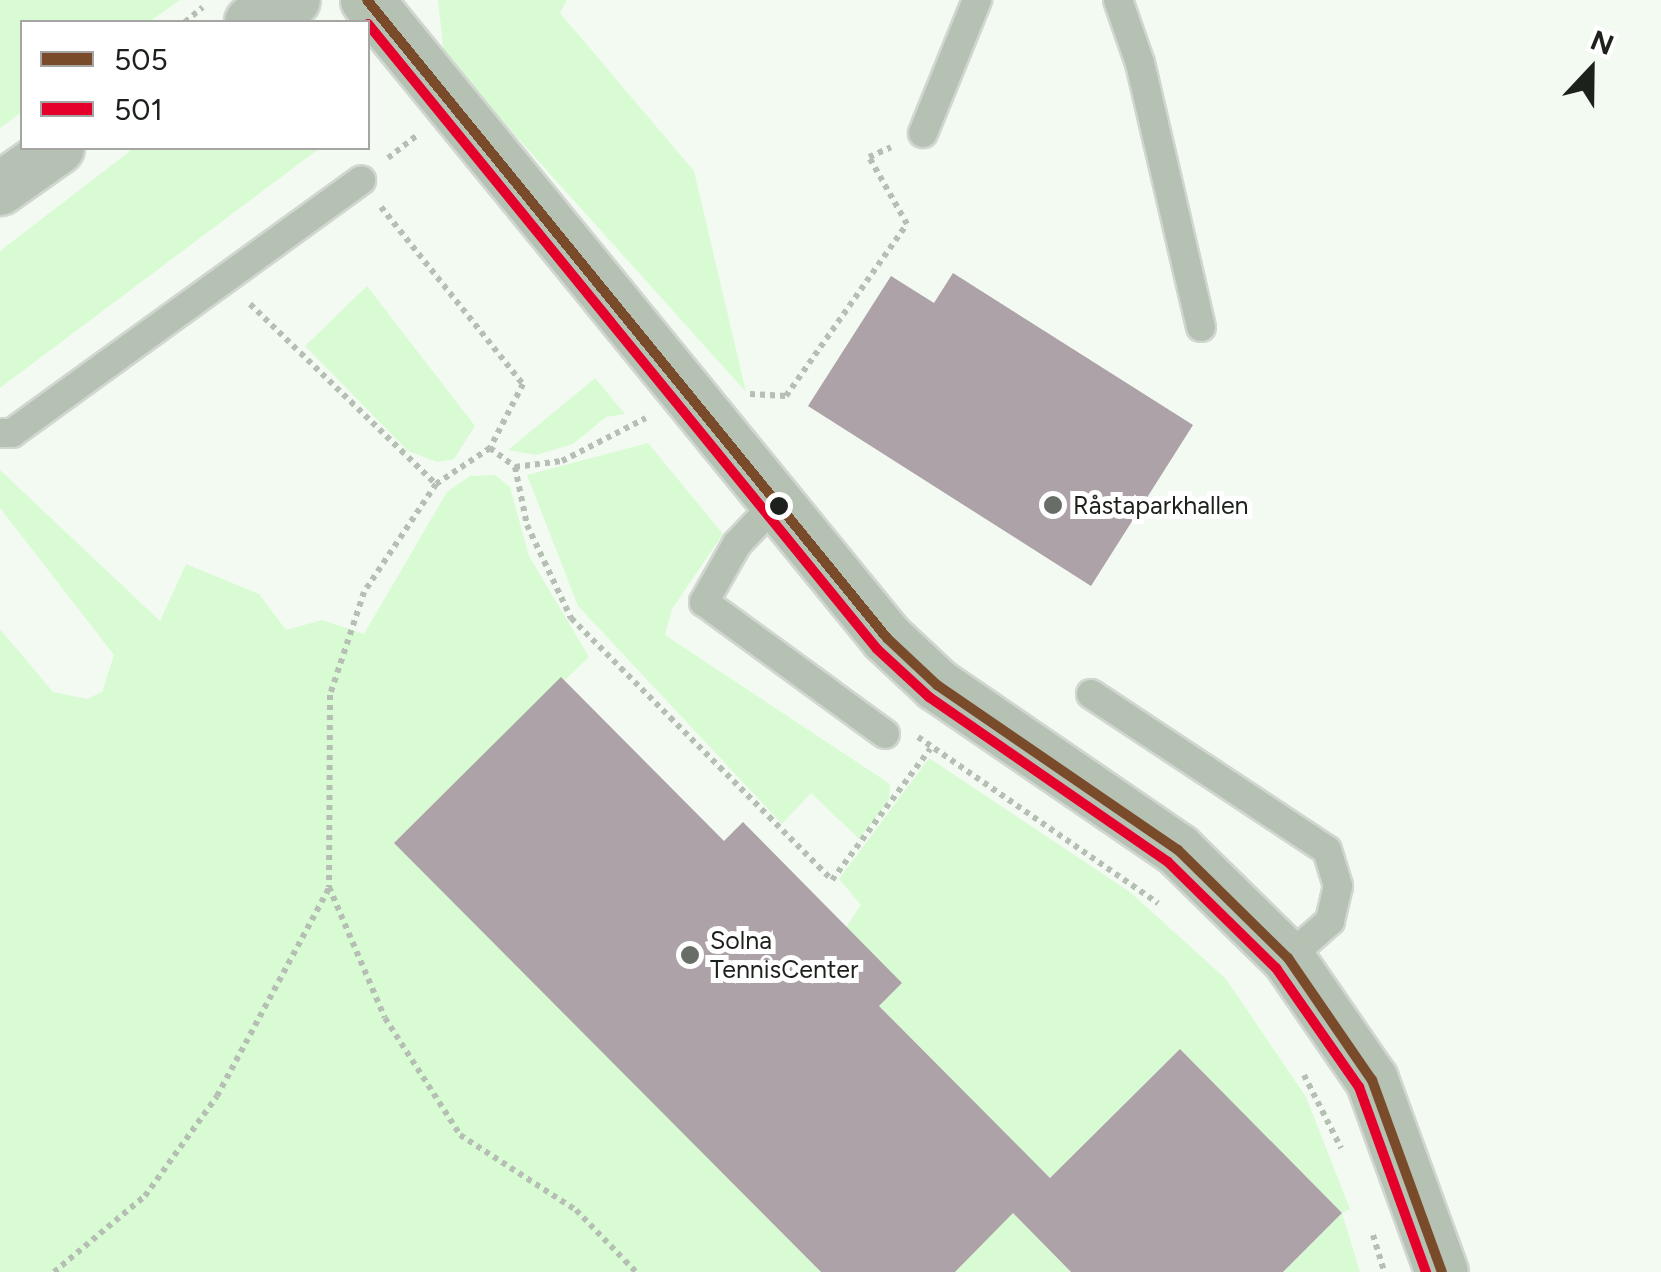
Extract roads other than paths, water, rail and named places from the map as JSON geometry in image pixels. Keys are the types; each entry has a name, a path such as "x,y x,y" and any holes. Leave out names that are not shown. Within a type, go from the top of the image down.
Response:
{"street":[{"path":"255,20 294,0"},
{"path":"367,0 887,638 937,685 1178,850 1288,958 1372,1080 1442,1272"},
{"path":"0,188 55,150"}],"lane":[{"path":"922,133 977,0"},
{"path":"1118,0 1140,64 1200,326"},
{"path":"0,433 12,434 361,180"},
{"path":"775,504 738,544 704,602 894,727"},
{"path":"1091,694 1328,850 1338,886 1330,921 1288,958"}],"place":[{"name":"Råstaparkhallen","path":"1053,505"},
{"name":"Solna TennisCenter","path":"690,955"}]}
